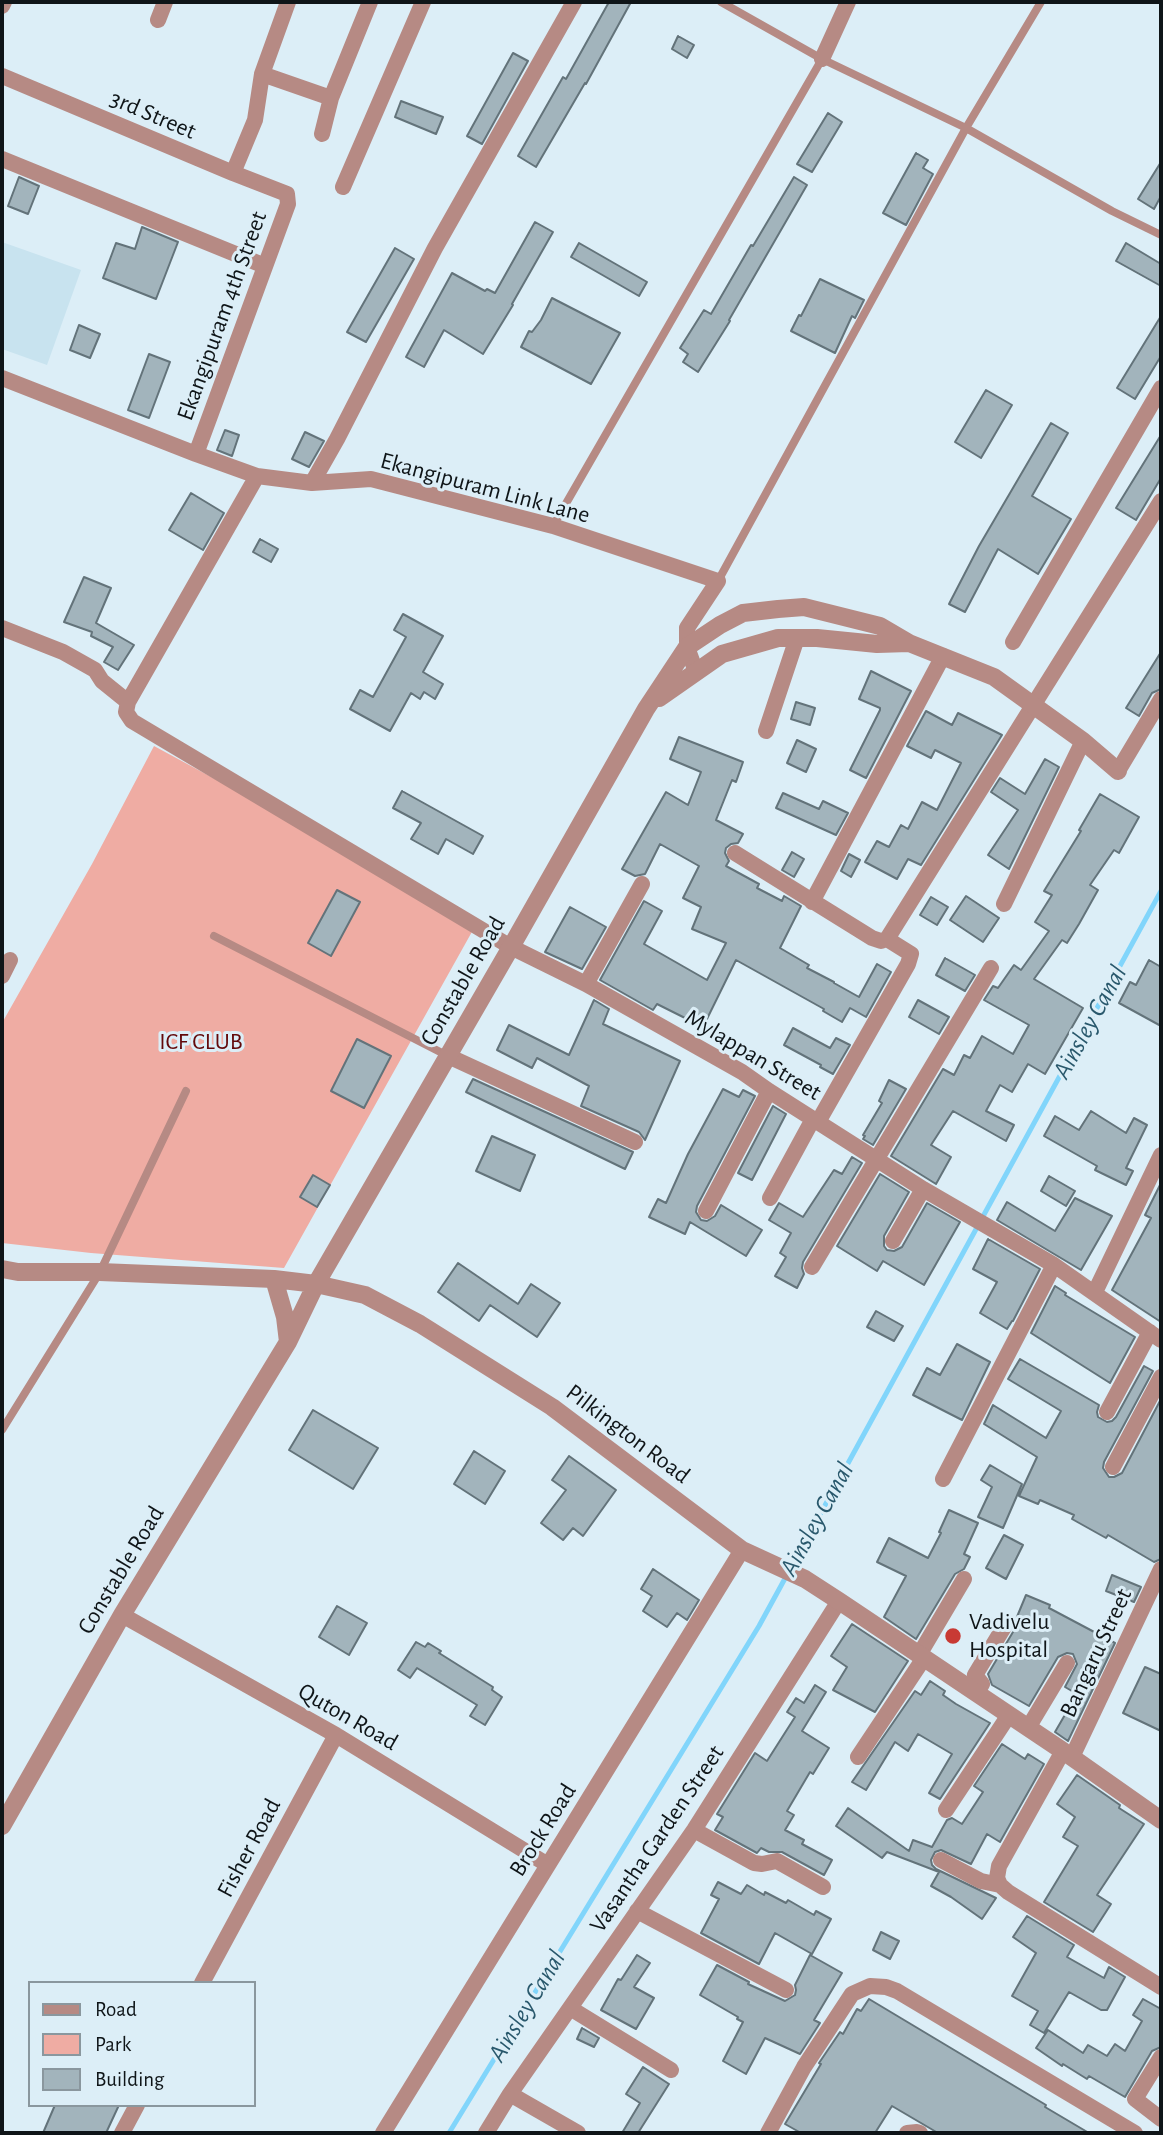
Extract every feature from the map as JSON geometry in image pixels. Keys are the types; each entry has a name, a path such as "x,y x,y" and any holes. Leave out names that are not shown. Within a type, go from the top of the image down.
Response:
{"street":[{"path":"158,20 164,2"},
{"path":"233,173 255,120 262,74 288,2"},
{"path":"322,134 331,98 370,2"},
{"path":"343,187 423,2"},
{"path":"312,483 435,248 574,2"},
{"path":"822,58 848,2"},
{"path":"262,74 331,98"},
{"name":"3rd Street","path":"2,76 287,194"},
{"path":"2,159 265,266"},
{"name":"Ekangipuram 4th Street","path":"196,454 288,204 287,194"},
{"name":"Ekangipuram Link Lane","path":"2,378 257,476 312,483 371,479 553,526 718,581"},
{"path":"1013,642 1161,388"},
{"path":"2,628 63,652 95,670 102,681 128,702 257,476"},
{"path":"735,853 872,937 881,941 887,939 1161,501"},
{"name":"Constable Road","path":"687,647 687,628 718,581"},
{"name":"Constable Road","path":"2,1826 122,1615 288,1342 316,1284 646,709 687,647 720,625 743,614 804,607 880,626 909,643"},
{"path":"646,709 722,654 778,638 817,638 877,644 909,643 993,677 1083,741 1118,771 1161,699"},
{"path":"766,731 797,638"},
{"path":"687,647 696,672"},
{"path":"813,902 943,656"},
{"name":"Mylappan Street","path":"128,702 126,712 132,722 511,947 586,984 743,1072 923,1189 1054,1265 1156,1336"},
{"path":"1004,904 1083,741"},
{"path":"586,984 642,884"},
{"path":"770,1198 910,960 910,952 887,939"},
{"path":"2,976 10,960"},
{"path":"811,1268 991,968"},
{"path":"448,1056 635,1142"},
{"path":"706,1211 769,1091"},
{"path":"1095,1292 1161,1155"},
{"path":"893,1241 923,1189"},
{"path":"943,1479 1054,1265"},
{"name":"Pilkington Road","path":"2,1269 18,1272 100,1272 274,1279 316,1284 365,1295 442,1338 552,1407 742,1550 804,1579 839,1601 1068,1754 1161,1820"},
{"path":"274,1279 285,1317 288,1342"},
{"path":"1107,1412 1156,1336"},
{"path":"1113,1466 1161,1377"},
{"name":"Brock Road","path":"383,2133 742,1550"},
{"name":"Bangaru Street","path":"1000,1885 997,1878 999,1866 1068,1754 1161,1569"},
{"path":"858,1757 922,1657 964,1579"},
{"name":"Vasantha Garden Street","path":"486,2133 510,2094 694,1830 839,1601"},
{"name":"Quton Road","path":"122,1615 336,1735 548,1865"},
{"path":"976,1693 982,1684 975,1675 1003,1627"},
{"path":"1028,1728 1067,1662"},
{"path":"946,1810 1009,1715"},
{"name":"Fisher Road","path":"203,1981 336,1735"},
{"path":"694,1830 754,1863 777,1861 823,1887"},
{"path":"941,1860 981,1881 1000,1885 1161,1987"},
{"path":"637,1911 786,1990"},
{"path":"768,2133 804,2067 852,1994 870,1986 897,1991 1135,2133"},
{"path":"570,2008 671,2070"},
{"path":"1161,2057 1135,2099 1161,2119"},
{"path":"510,2094 578,2133"},
{"path":"122,2133 136,2107"},
{"path":"907,2133 920,2133"}],"lane":[{"path":"721,2 822,58 966,128 1112,211 1161,235"},
{"path":"718,581 966,128 1041,2"},
{"path":"553,526 822,58"},
{"path":"214,936 448,1056"},
{"path":"2,1430 100,1272 186,1091"}],"shaded area":[{"path":"2,242 81,270 47,365 2,349"}],"green space":[{"name":"ICF CLUB","path":"154,746 478,921 284,1268 91,1253 2,1243 2,1023 92,864"}],"building":[{"path":"609,2 631,2 536,167 518,156 563,77 566,79"},
{"path":"678,36 694,45 687,58 672,49"},
{"path":"513,53 528,61 482,144 467,136"},
{"path":"401,101 443,117 436,134 395,117"},
{"path":"828,113 842,122 812,172 797,164"},
{"path":"916,153 928,160 923,168 933,174 906,225 883,213"},
{"path":"1161,162 1161,196 1154,209 1138,199"},
{"path":"19,177 39,186 28,214 8,206"},
{"path":"794,177 807,185 698,372 683,362 688,354 680,348 704,310 711,314"},
{"path":"535,222 553,232 483,354 444,330 424,367 406,357 452,273 485,291 487,289 495,293"},
{"path":"142,227 178,242 156,299 103,278 116,243 135,249"},
{"path":"579,243 647,282 639,296 571,257"},
{"path":"1126,243 1161,264 1161,286 1116,261"},
{"path":"395,248 414,259 366,342 347,332"},
{"path":"820,279 864,300 855,318 852,316 835,353 791,331"},
{"path":"552,298 620,333 591,384 521,347 529,331 532,332 541,320"},
{"path":"1161,316 1161,356 1135,399 1117,388"},
{"path":"79,325 100,334 90,358 70,350"},
{"path":"149,354 170,362 149,418 128,410"},
{"path":"986,390 1012,405 981,458 955,442"},
{"path":"1051,423 1068,433 1032,496 1071,519 1038,574 998,549 965,612 949,604 979,546"},
{"path":"225,430 239,435 232,456 217,450"},
{"path":"305,432 324,441 309,467 292,459"},
{"path":"1161,435 1161,478 1136,520 1116,508"},
{"path":"191,493 224,513 203,550 169,530"},
{"path":"260,539 278,549 271,562 253,552"},
{"path":"84,577 111,588 96,623 134,645 118,670 104,662 113,647 91,636 92,632 64,622"},
{"path":"403,614 443,636 423,672 443,684 435,699 424,692 420,699 411,693 390,731 350,709 360,690 373,697 406,637 394,630"},
{"path":"1161,652 1161,689 1152,693 1139,716 1126,708"},
{"path":"871,671 911,691 866,778 850,770 880,710 859,699"},
{"path":"796,702 815,708 810,725 791,719"},
{"path":"926,711 952,725 958,713 1002,735 921,865 908,859 897,879 865,862 877,841 889,847 901,825 908,829 922,802 937,810 961,763 935,750 931,758 907,746"},
{"path":"679,737 743,762 736,782 732,780 716,820 743,834 738,843 726,848 729,861 726,866 759,884 757,888 782,901 784,896 801,906 780,948 809,965 807,968 859,997 877,964 891,972 866,1017 850,1008 842,1022 823,1011 824,1009 736,960 703,1027 657,1004 653,1010 600,980 644,901 662,911 644,944 707,980 726,943 692,929 701,907 683,898 699,866 660,844 645,874 635,876 622,869 666,792 688,805 701,772 670,759"},
{"path":"797,740 816,749 806,772 787,763"},
{"path":"1045,759 1059,767 1009,869 988,855 1018,810 991,792 1000,778 1025,794"},
{"path":"402,791 483,836 473,854 446,839 438,854 411,839 421,823 393,808"},
{"path":"783,793 819,809 823,801 848,813 836,835 776,808"},
{"path":"1100,794 1139,817 1119,853 1114,850 1090,885 1098,890 1067,943 1062,940 1034,979 1083,1008 1045,1074 1028,1064 1012,1092 1000,1085 986,1111 1014,1125 1006,1141 953,1111 931,1145 951,1157 936,1184 891,1156 943,1069 954,1075 964,1055 970,1058 982,1036 1013,1054 1029,1025 984,1000 993,986 998,988 1014,965 1021,970 1049,931 1035,922 1052,895 1044,891"},
{"path":"792,852 804,859 794,877 782,870"},
{"path":"849,854 860,860 851,877 841,871"},
{"path":"337,890 360,902 331,956 308,943"},
{"path":"966,896 999,918 983,942 950,920"},
{"path":"931,897 948,907 937,925 920,915"},
{"path":"570,907 606,927 582,969 545,952"},
{"path":"945,958 975,975 965,991 936,975"},
{"path":"1149,960 1161,967 1161,1026 1119,1003 1130,982 1136,985"},
{"path":"594,1000 609,1009 603,1024 680,1061 645,1140 639,1132 581,1106 589,1086 537,1058 532,1068 497,1050 509,1025 569,1055"},
{"path":"918,1000 949,1017 939,1034 909,1017"},
{"path":"793,1028 830,1048 836,1038 850,1045 833,1074 784,1045"},
{"path":"357,1039 391,1056 364,1108 331,1091"},
{"path":"473,1079 633,1152 625,1169 466,1092"},
{"path":"889,1080 906,1089 873,1145 863,1139 863,1135 882,1103 879,1101"},
{"path":"723,1089 739,1097 743,1090 755,1096 696,1212 701,1220 707,1221 715,1216 721,1205 762,1230 746,1256 690,1222 685,1234 649,1217 658,1199 666,1203 688,1154"},
{"path":"773,1106 786,1114 752,1180 738,1173"},
{"path":"1091,1111 1126,1133 1134,1118 1147,1125 1126,1168 1133,1171 1126,1185 1095,1170 1097,1166 1044,1136 1055,1116 1079,1130"},
{"path":"492,1136 535,1155 520,1191 476,1171"},
{"path":"852,1157 862,1163 803,1262 804,1274 797,1288 775,1276 786,1257 780,1253 791,1233 769,1220 779,1203 803,1217 834,1170 842,1174"},
{"path":"880,1174 909,1192 884,1236 887,1250 894,1251 902,1247 927,1203 960,1222 924,1285 883,1261 877,1271 837,1246"},
{"path":"313,1175 330,1185 317,1207 300,1197"},
{"path":"1049,1176 1075,1191 1066,1206 1041,1191"},
{"path":"1161,1183 1161,1322 1112,1290 1151,1218 1145,1215"},
{"path":"1075,1198 1112,1216 1081,1270 997,1220 1007,1202 1055,1231"},
{"path":"988,1239 1040,1269 1007,1329 980,1313 997,1282 973,1269"},
{"path":"458,1263 518,1304 531,1284 560,1303 537,1337 490,1305 479,1321 438,1292"},
{"path":"1055,1286 1066,1293 1065,1295 1135,1337 1110,1383 1031,1333"},
{"path":"876,1311 903,1326 894,1341 867,1327"},
{"path":"957,1344 990,1362 962,1420 913,1395 927,1368 940,1375"},
{"path":"1020,1359 1099,1405 1098,1417 1107,1422 1116,1417 1144,1366 1153,1371 1103,1468 1109,1477 1122,1473 1161,1399 1161,1559 1154,1562 1108,1535 1106,1538 1072,1519 1074,1515 1040,1500 1038,1504 1019,1496 1037,1457 984,1424 993,1405 1046,1438 1061,1411 1008,1379"},
{"path":"313,1410 378,1448 353,1489 289,1450"},
{"path":"474,1451 505,1471 485,1504 454,1484"},
{"path":"569,1456 616,1490 583,1536 573,1528 563,1540 541,1523 566,1490 552,1480"},
{"path":"990,1465 1022,1484 1003,1528 978,1517 992,1487 981,1480"},
{"path":"949,1510 978,1523 964,1554 970,1557 964,1569 955,1574 916,1639 884,1617 906,1576 877,1562 889,1538 928,1558"},
{"path":"1004,1535 1023,1545 1006,1579 986,1568"},
{"path":"653,1569 699,1600 687,1620 677,1613 667,1627 643,1611 652,1596 641,1589"},
{"path":"1112,1575 1141,1587 1134,1602 1106,1591"},
{"path":"1026,1595 1050,1605 1049,1608 1115,1643 1068,1741 1055,1732 1077,1694 1065,1687 1077,1664 1073,1654 1067,1653 1058,1657 1029,1706 992,1685 988,1674 1013,1632"},
{"path":"337,1606 367,1623 349,1655 319,1637"},
{"path":"852,1624 908,1661 875,1712 833,1690 847,1667 831,1656"},
{"path":"416,1642 425,1647 428,1643 441,1651 439,1653 493,1687 492,1690 502,1697 485,1725 470,1716 477,1705 417,1668 410,1678 398,1670"},
{"path":"1145,1667 1161,1674 1161,1731 1123,1713"},
{"path":"930,1681 945,1691 943,1695 990,1723 940,1799 929,1793 952,1754 918,1734 908,1751 895,1742 866,1790 852,1782 915,1691 921,1695"},
{"path":"815,1685 826,1692 802,1731 829,1748 813,1774 810,1772 787,1811 794,1815 785,1830 804,1840 802,1844 832,1860 824,1875 782,1852 769,1852 761,1848 757,1853 715,1830 723,1817 717,1814 755,1753 767,1761 795,1717 787,1712 796,1698 804,1703"},
{"path":"1002,1744 1025,1759 1028,1754 1044,1764 1000,1842 987,1834 971,1864 941,1850 935,1852 931,1860 936,1869 996,1898 982,1919 931,1886 939,1872 887,1852 882,1858 836,1826 848,1808 909,1851 913,1840 932,1847 947,1820 952,1818 962,1824 983,1792 974,1786"},
{"path":"1077,1775 1144,1824 1097,1895 1111,1904 1093,1932 1044,1902 1078,1846 1063,1837 1075,1817 1057,1804"},
{"path":"718,1882 741,1894 747,1885 764,1895 765,1892 786,1903 788,1900 814,1915 816,1911 831,1919 812,1954 775,1933 759,1964 701,1933 719,1899 711,1895"},
{"path":"1027,1916 1074,1945 1067,1957 1104,1978 1109,1967 1125,1977 1107,2010 1101,2010 1069,1992 1044,2033 1030,2025 1038,2011 1012,1996 1036,1953 1013,1937"},
{"path":"881,1932 899,1941 890,1959 873,1950"},
{"path":"637,1955 650,1963 634,1987 654,1998 636,2029 601,2010 618,1979 621,1980"},
{"path":"810,1955 842,1973 814,2020 820,2023 800,2054 765,2038 746,2074 723,2061 743,2022 700,1995 717,1965 749,1982 748,1984 785,2001 795,1995 795,1985"},
{"path":"869,1999 1089,2133 938,2133 892,2106 875,2133 801,2133 785,2124 821,2064 819,2063 840,2032 843,2034 857,2009 861,2011"},
{"path":"1143,1999 1161,2009 1161,2047 1152,2051 1125,2097 1089,2076 1087,2079 1063,2064 1062,2066 1036,2048 1048,2030 1083,2053 1088,2045 1107,2056 1115,2044 1125,2051 1142,2021 1133,2015"},
{"path":"582,2028 599,2038 594,2047 577,2039"},
{"path":"643,2067 669,2084 638,2133 622,2133 640,2103 626,2094"},
{"path":"54,2107 118,2107 106,2133 43,2133"}],"waterway":[{"name":"Ainsley Canal","path":"449,2133 759,1626 1161,891"}],"place":[{"name":"Vadivelu Hospital","path":"953,1636"}]}
